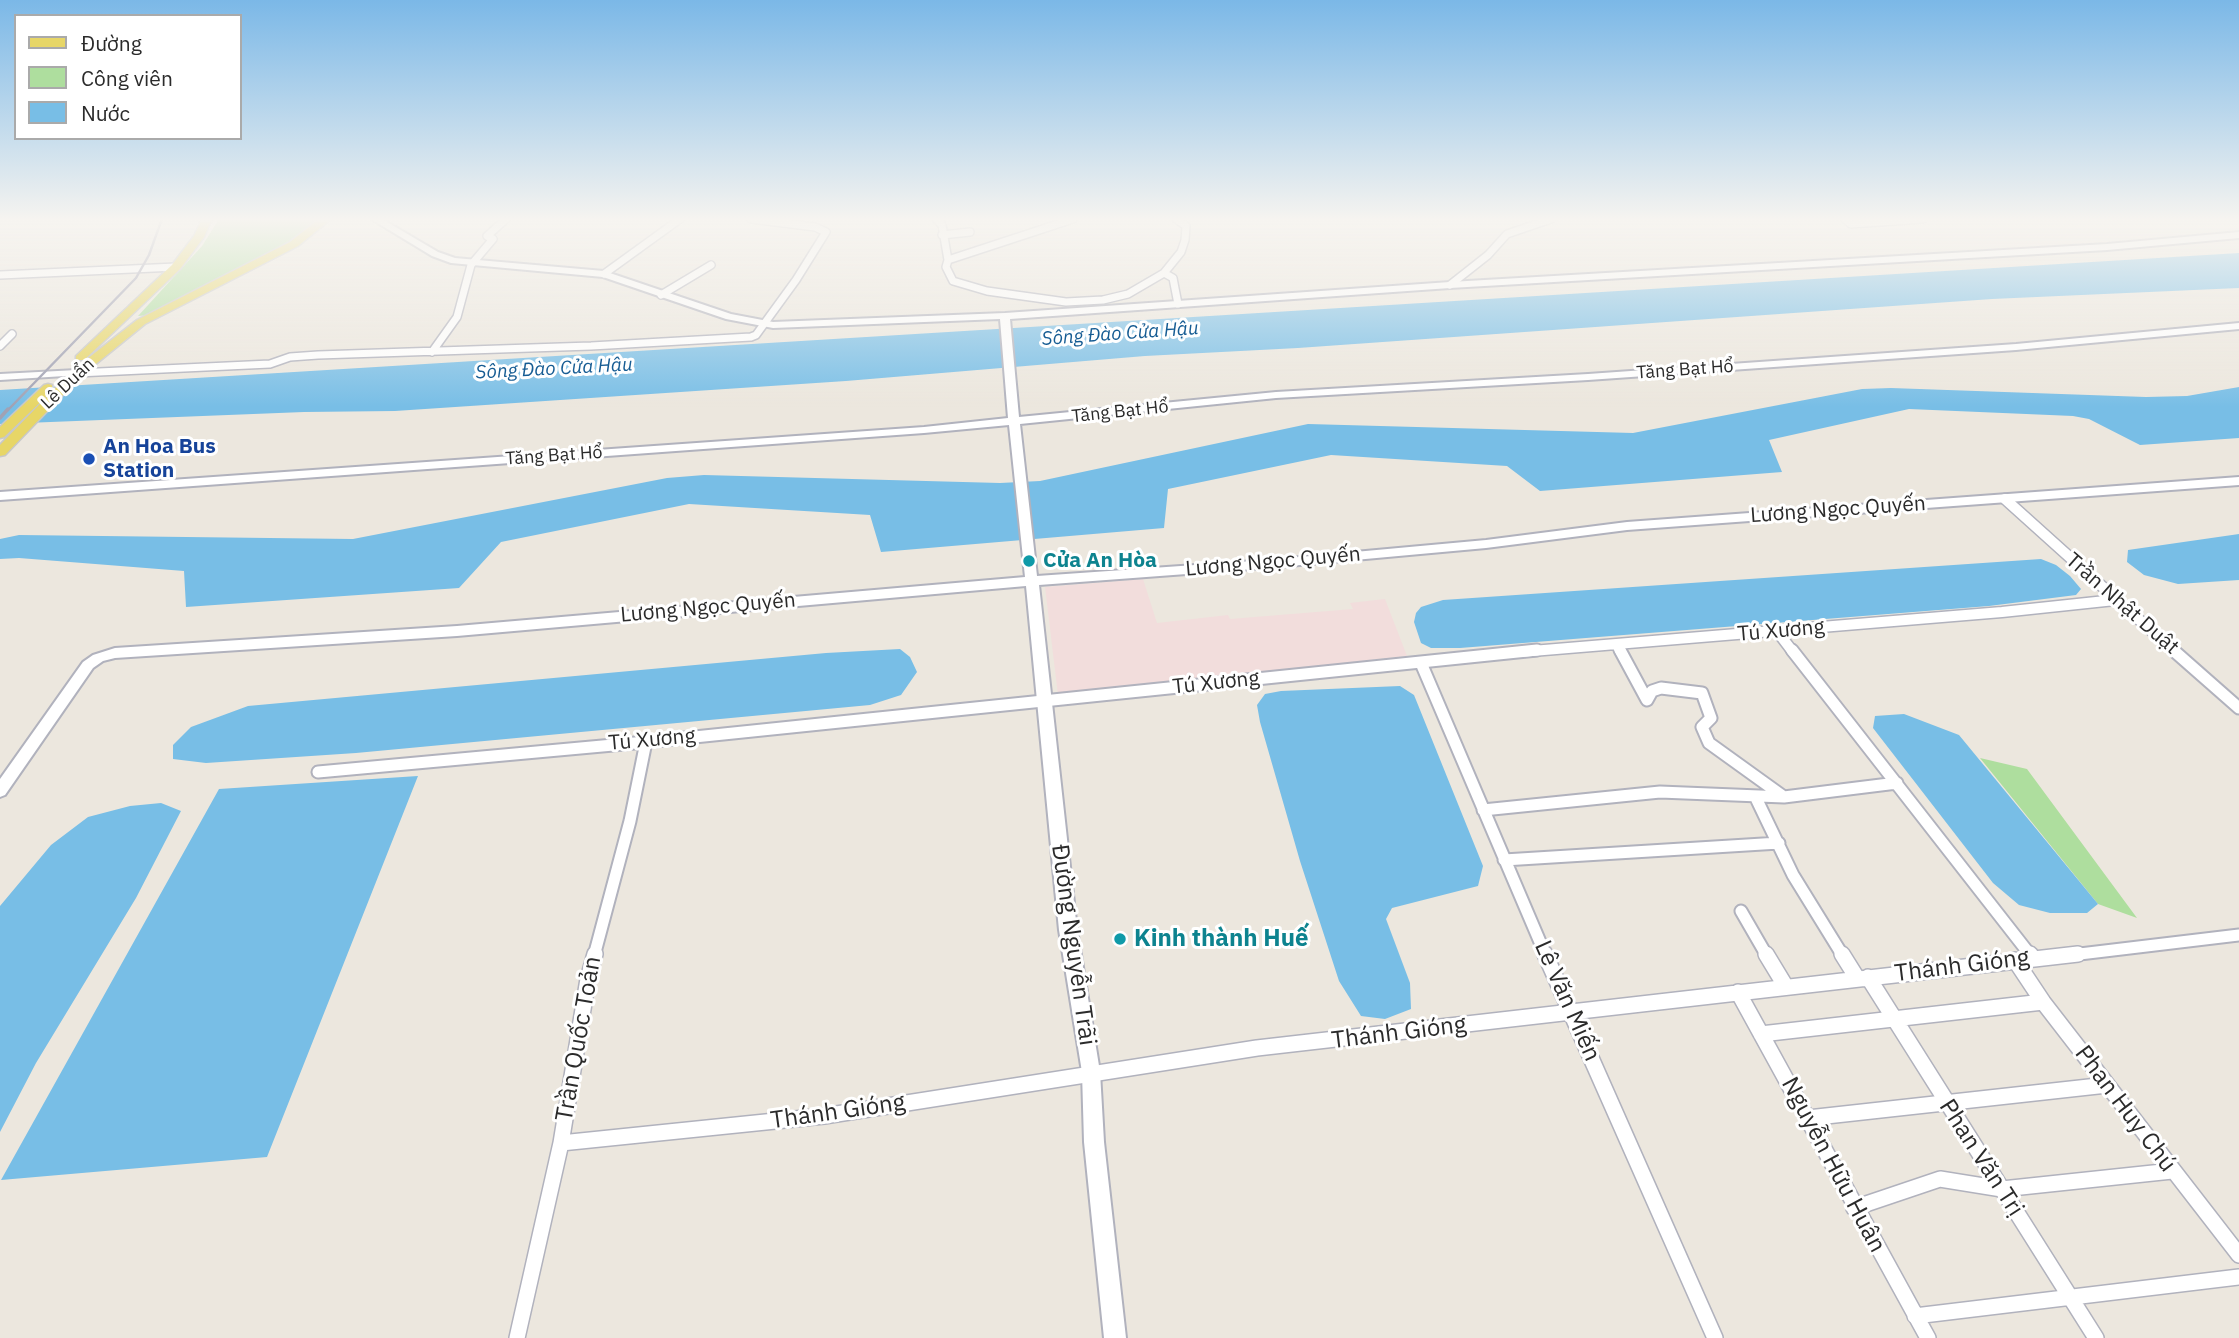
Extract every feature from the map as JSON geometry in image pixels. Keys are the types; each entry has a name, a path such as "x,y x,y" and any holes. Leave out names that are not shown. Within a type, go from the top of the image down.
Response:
{"main road":[{"name":"Lê Duẩn","path":"1,433 68,375 162,281"},
{"name":"Lê Duẩn","path":"0,452 68,375 141,322 221,281"},
{"path":"122,321 141,322"}],"street":[{"path":"432,352 457,317 467,281"},
{"path":"624,281 737,320 763,324 1005,320 1178,304 1513,281"},
{"path":"661,295 684,281"},
{"path":"0,377 270,364 299,356 740,339 756,335 795,281"},
{"path":"954,281 1034,299 1066,302 1103,300 1128,294 1150,281"},
{"path":"1174,281 1178,304"},
{"path":"1450,285 1455,281"},
{"name":"Đường Nguyễn Trãi","path":"1005,320 1019,479 1068,930 1091,1072 1094,1142 1115,1338"},
{"name":"Tăng Bạt Hổ","path":"0,496 1014,423 1276,395 1588,377 2027,346 2239,326"},
{"path":"0,346 12,334"},
{"name":"Lương Ngọc Quyến","path":"0,791 88,665 98,658 115,653 457,631 1032,581 1281,563 1486,544 1627,526 2239,481"},
{"name":"Trần Nhật Duật","path":"2005,499 2239,708"},
{"name":"Tú Xương","path":"318,772 646,742 1548,649 2003,612 2115,600"},
{"path":"1777,631 2033,958"},
{"path":"1617,645 1647,700 1652,691 1661,688 1702,693 1711,718 1702,727 1709,743 1784,797"},
{"name":"Lê Văn Miến","path":"1421,663 1504,860 1715,1338"},
{"name":"Trần Quốc Toản","path":"517,1338 561,1143 588,979 630,821 646,742"},
{"path":"1483,810 1660,792 1756,798 1784,797 1897,783"},
{"name":"Phan Văn Trị","path":"1756,798 1793,875 1862,978 1893,1018 2096,1338"},
{"path":"1504,860 1779,844"},
{"path":"1741,911 1786,987"},
{"name":"Thánh Gióng","path":"561,1143 824,1116 1257,1048 2239,935"},
{"name":"Phan Huy Chú","path":"2015,960 2043,1002 2239,1255"},
{"name":"Nguyễn Hữu Huân","path":"1738,992 1854,1208 1928,1338"},
{"path":"1761,1034 2043,1002"},
{"path":"1808,1118 2107,1085"},
{"path":"1854,1208 1940,1179 2002,1189 2172,1171"},
{"path":"1915,1316 2239,1277"}],"shaded area":[{"path":"1143,579 1157,623 1228,615 1230,619 1353,609 1350,603 1385,599 1407,656 1058,695 1045,587"}],"green space":[{"path":"170,281 215,281 149,315 138,316"},
{"path":"1980,758 2027,769 2137,918 2098,904"}],"water":[{"name":"Sông Đào Cửa Hậu","path":"1774,281 2239,281 2239,288 1992,299 1298,348 1145,356 846,381 395,411 0,424 0,390"},
{"path":"2239,387 2239,438 2140,445 2089,419 2073,416 1909,409 1769,440 1782,472 1540,491 1507,466 1331,455 1168,489 1164,528 881,552 870,515 689,504 501,542 459,588 186,607 184,571 19,558 0,559 0,539 19,535 353,539 667,478 704,475 1000,483 1040,481 1308,424 1633,433 1862,389 2146,397 2187,396"},
{"path":"2239,534 2239,580 2178,584 2144,575 2127,562 2128,550"},
{"path":"2041,559 2056,565 2070,576 2081,589 2076,595 1989,606 1460,648 1431,648 1421,643 1414,622 1421,607 1443,600"},
{"path":"900,649 910,657 917,672 901,695 870,705 356,753 206,763 173,759 173,745 191,727 248,706 826,653"},
{"path":"1400,686 1414,695 1483,866 1478,886 1392,908 1386,919 1410,983 1411,1009 1385,1019 1361,1016 1339,981 1300,861 1257,705 1265,694 1281,691"},
{"path":"1904,714 1959,735 2098,904 2087,913 2050,913 2019,905 1993,883 1873,728 1875,716"},
{"path":"418,776 267,1157 1,1180 219,789"},
{"path":"161,803 181,811 136,898 36,1063 0,1132 0,906 51,845 88,817 130,806"}],"railway":[{"path":"7,411 133,281"},
{"path":"0,418 8,409"}],"place":[{"name":"An Hoa Bus Station","path":"89,459"},
{"name":"Cửa An Hòa","path":"1029,561"},
{"name":"Kinh thành Huế","path":"1120,939"}]}
